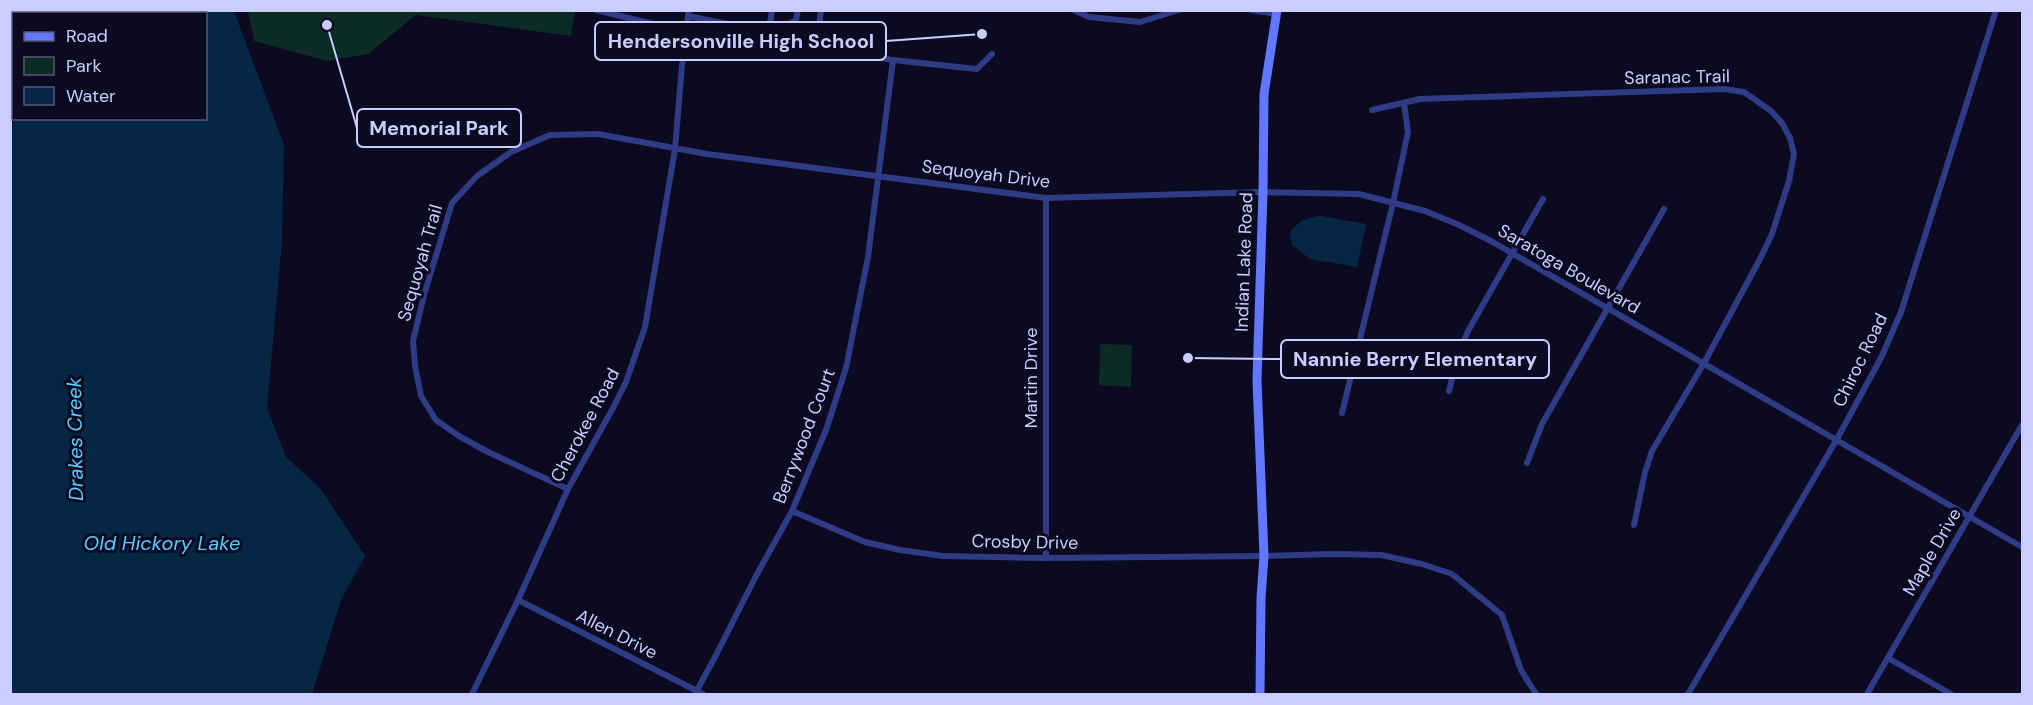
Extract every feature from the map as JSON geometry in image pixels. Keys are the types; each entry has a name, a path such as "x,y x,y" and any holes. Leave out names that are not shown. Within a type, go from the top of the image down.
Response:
{"street":[{"path":"596,10 681,31"},
{"path":"769,29 772,10"},
{"path":"689,13 752,28 781,29 796,20 798,10"},
{"path":"821,10 818,35 828,49 893,60 977,69 992,54"},
{"path":"1074,10 1089,17 1140,22 1179,10"},
{"name":"Chiroc Road","path":"1688,694 1837,440 1882,356 1901,312 1996,10"},
{"path":"1251,11 1277,12"},
{"name":"Indian Lake Road","path":"1260,694 1264,556 1257,380 1264,94 1277,12"},
{"name":"Cherokee Road","path":"471,694 518,600 568,489 613,408 636,355 645,327 675,149 684,42 689,13"},
{"name":"Berrywood Court","path":"698,693 756,576 792,511 826,430 846,368 868,257 893,60"},
{"name":"Saranac Trail","path":"1371,110 1420,99 1724,89 1744,92 1771,111 1782,123 1791,138 1794,154 1789,181 1772,234 1704,363 1652,451 1645,472 1634,525"},
{"path":"1342,413 1408,132 1404,103"},
{"name":"Sequoyah Trail","path":"568,489 459,436 436,420 423,403 417,380 413,341 452,203 477,176 511,152 550,135 598,134 706,154"},
{"name":"Sequoyah Drive","path":"706,154 1046,198 1263,192"},
{"name":"Saratoga Boulevard","path":"1263,192 1359,194 1425,211 1459,225 1512,253 2022,547"},
{"name":"Martin Drive","path":"1046,198 1046,558"},
{"path":"1449,391 1457,358 1468,331 1543,199"},
{"path":"1527,463 1542,424 1664,210"},
{"name":"Maple Drive","path":"1867,694 2022,425"},
{"name":"Crosby Drive","path":"792,511 865,542 943,556 1046,558 1335,554 1381,555 1422,564 1452,574 1502,615 1521,670 1536,694"},
{"name":"Allen Drive","path":"518,600 698,693"},
{"path":"1888,658 1951,694"}],"green space":[{"path":"248,10 575,11 571,36 416,15 368,54 327,61 254,41"},
{"path":"1100,344 1132,345 1131,387 1099,385"}],"water":[{"name":"Old Hickory Lake","path":"234,11 284,145 282,241 267,408 286,457 320,488 365,556 341,600 312,694 11,694 10,131 14,120 207,120 207,12 41,12"},
{"path":"1321,216 1366,224 1357,267 1310,259 1292,245 1290,232 1293,228 1304,220"}],"place":[{"name":"Memorial Park","path":"327,25"},
{"name":"Hendersonville High School","path":"982,34"},
{"name":"Nannie Berry Elementary","path":"1188,358"}],"water label":[{"name":"Drakes Creek","path":"75,439"}]}
